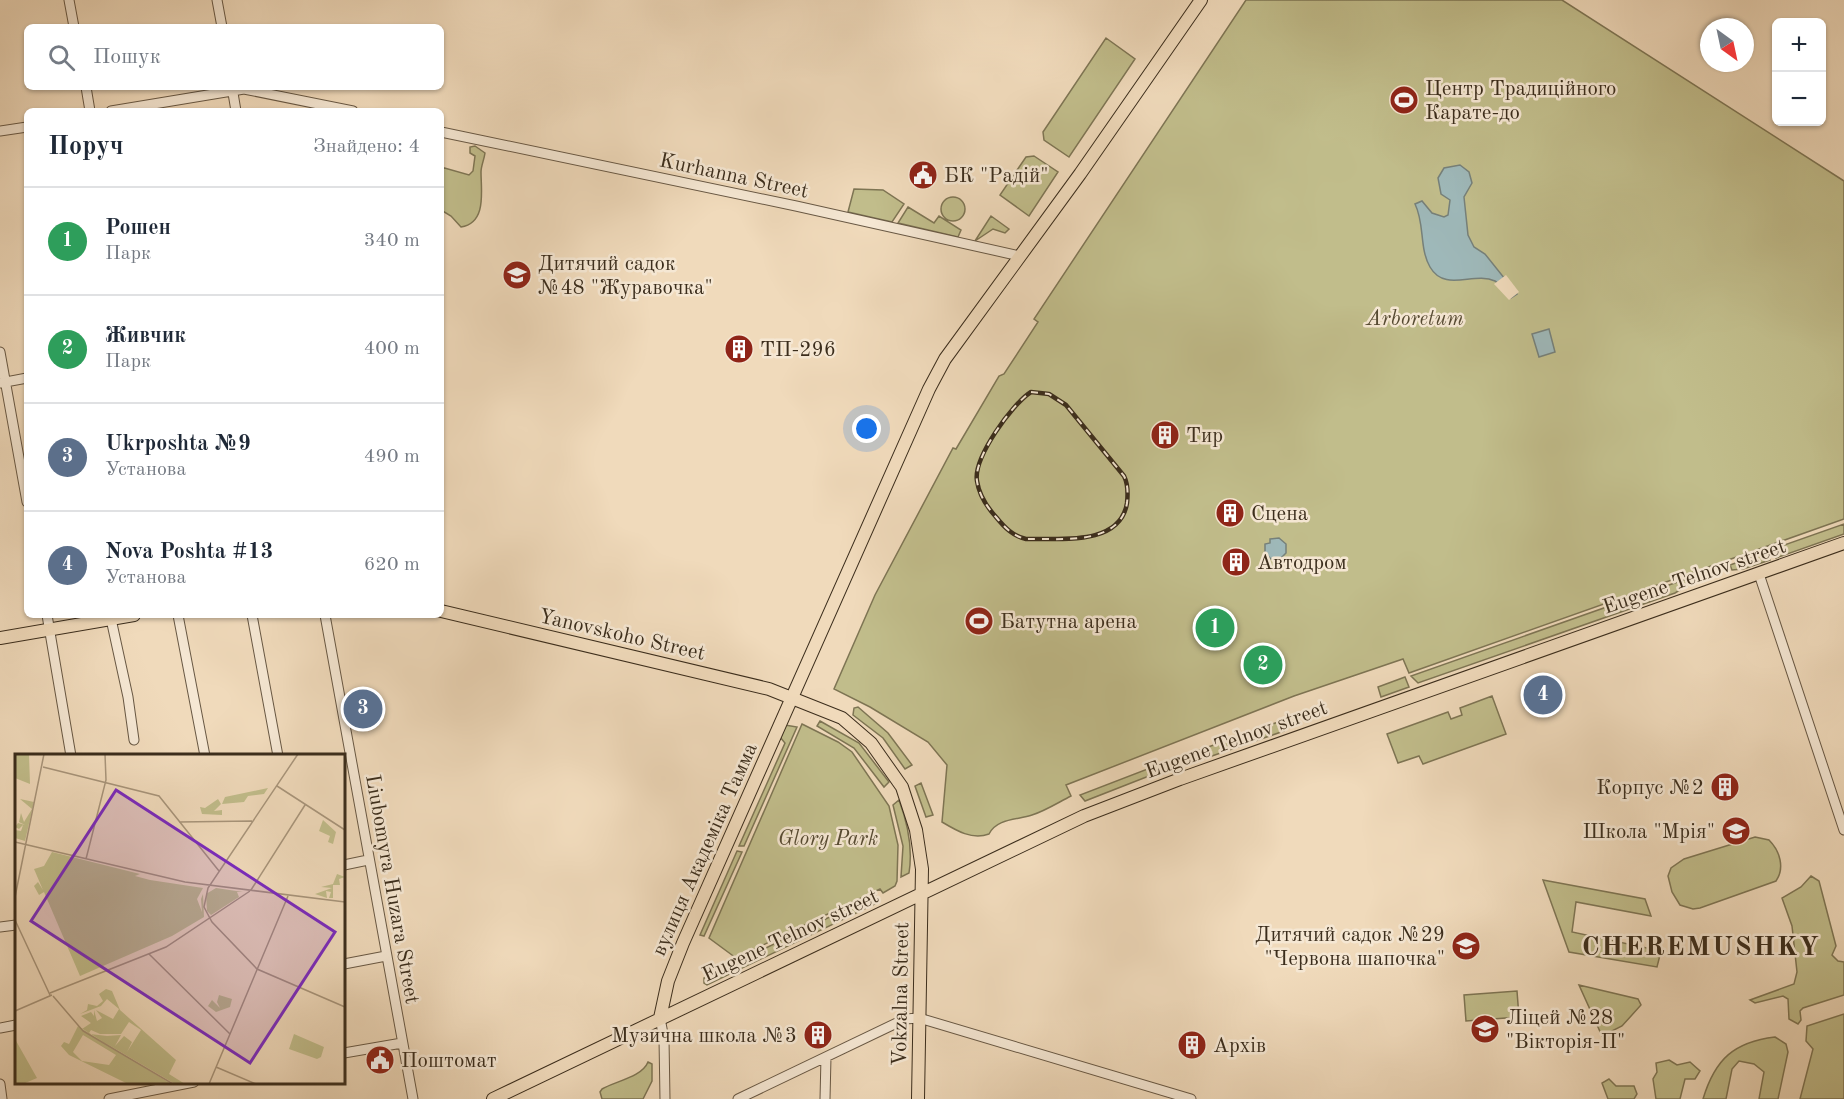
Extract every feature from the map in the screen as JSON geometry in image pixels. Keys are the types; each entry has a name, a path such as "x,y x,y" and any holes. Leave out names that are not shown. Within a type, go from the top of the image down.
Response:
{"main road":[{"name":"вулиця Академіка Тамма","path":"660,1018 668,981 683,943 929,389 945,359 1201,0"},
{"name":"Eugene Telnov street","path":"493,1099 1084,816 1180,779 1844,543"},
{"name":"Yanovskoho Street","path":"444,612 769,689 792,698"},
{"path":"0,638 117,618"},
{"name":"Vokzalna Street","path":"792,698 842,718 871,743 888,764 902,787 916,830 922,869 918,1099"}],"street":[{"path":"69,0 73,24"},
{"path":"217,0 221,24"},
{"path":"86,90 90,108"},
{"path":"141,108 161,106 224,90"},
{"path":"232,90 235,108"},
{"path":"254,90 340,108"},
{"path":"0,131 24,127"},
{"name":"Kurhanna Street","path":"444,133 831,213 1020,256"},
{"path":"0,351 3,382 24,487"},
{"path":"3,382 24,378"},
{"path":"1759,573 1844,830"},
{"path":"48,618 71,754"},
{"path":"179,618 205,754"},
{"path":"253,618 278,754"},
{"name":"Liubomyra Huzara Street","path":"326,618 413,1099"},
{"path":"111,619 128,697 134,740"},
{"path":"345,865 368,860"},
{"path":"0,927 15,925"},
{"path":"345,964 386,956"},
{"path":"660,1018 664,1039 665,1099"},
{"path":"744,1098 905,1019 919,1018 1191,1099"},
{"path":"0,1028 15,1025"},
{"path":"345,1053 402,1043"},
{"path":"825,1099 826,1057"},
{"path":"0,1084 2,1099"},
{"path":"109,1099 189,1084"}],"green space":[{"name":"Arboretum","path":"1246,0 1562,0 1844,181 1844,519 1409,673 1403,659 1294,696 1066,785 1071,796 1037,813 1002,822 989,834 977,836 965,834 942,822 947,765 928,742 870,707 834,689 875,595 953,448 956,449 999,376 1004,374 1038,322 1034,319"},
{"path":"1106,38 1135,59 1069,157 1044,140 1043,132"},
{"path":"475,146 485,153 481,170 482,197 479,213 475,219 461,227 444,212 444,168 469,175 473,171 475,156 470,153 470,147"},
{"path":"1034,156 1058,172 1029,216 1000,195 1026,157"},
{"path":"854,189 883,190 904,204 892,222 848,212"},
{"path":"953,197 958,198 964,204 964,214 958,220 953,221 948,220 942,214 941,209 942,204 948,198"},
{"path":"908,207 934,223 939,216 961,230 958,237 898,223"},
{"path":"991,216 1009,229 1005,233 993,229 975,241"},
{"path":"1844,524 1844,534 1776,558 1773,549"},
{"path":"1767,552 1770,560 1743,569 1732,570 1730,565"},
{"path":"1686,579 1688,585 1675,593 1418,683 1411,676"},
{"path":"1405,677 1409,687 1381,697 1378,687"},
{"path":"1492,696 1506,734 1423,764 1419,756 1398,763 1387,734 1448,712 1451,719 1462,715 1460,708"},
{"path":"858,707 888,733 912,765 905,769 883,738 853,715 854,708"},
{"path":"820,721 859,743 889,782 884,787 854,748 817,726"},
{"path":"1281,721 1284,731 1186,765 1182,763 1180,757"},
{"name":"Glory Park","path":"802,724 838,742 852,752 889,806 898,845 897,881 895,886 883,893 880,889 736,958 709,938"},
{"path":"785,725 797,727 744,846 739,846 785,743 780,737"},
{"path":"1171,760 1172,769 1168,772 1154,774 1085,801 1080,795"},
{"path":"921,783 933,815 926,817 915,786"},
{"path":"899,800 910,845 909,873 901,877 903,846 893,805"},
{"path":"1755,837 1769,840 1776,849 1781,865 1776,881 1700,908 1693,909 1680,905 1672,892 1668,876 1671,868 1684,859"},
{"path":"737,851 742,852 704,936 700,935"},
{"path":"1811,876 1819,881 1836,946 1832,955 1838,961 1844,962 1844,995 1803,1008 1800,1011 1801,1020 1798,1024 1789,1019 1788,999 1783,996 1755,1003 1750,1000 1794,984 1797,972 1792,926 1782,898 1801,887"},
{"path":"1543,880 1645,899 1651,916 1576,902 1572,932 1661,951 1657,967 1569,952"},
{"path":"875,895 879,902 707,985 704,983 704,978"},
{"path":"1579,985 1638,999 1641,1005 1622,1026 1602,1036"},
{"path":"1517,991 1519,1017 1466,1021 1464,995"},
{"path":"1844,1014 1844,1099 1800,1099 1813,1049 1806,1041 1807,1026"},
{"path":"1775,1037 1786,1044 1788,1052 1778,1099 1759,1099 1764,1072 1754,1064 1739,1061 1732,1069 1726,1099 1703,1099 1714,1073 1728,1055 1748,1043"},
{"path":"1669,1060 1677,1065 1690,1062 1700,1071 1695,1079 1685,1079 1680,1099 1656,1099 1653,1079 1657,1072 1656,1063"},
{"path":"648,1062 652,1064 652,1081 643,1099 602,1099 600,1092 602,1089 634,1075"},
{"path":"1609,1079 1616,1086 1634,1086 1637,1094 1634,1099 1608,1099 1602,1083"}],"water":[{"path":"1460,165 1469,172 1472,183 1464,197 1468,235 1474,247 1485,254 1517,294 1511,298 1495,281 1478,278 1444,279 1436,275 1427,260 1415,204 1422,201 1432,213 1444,217 1448,215 1450,200 1441,194 1438,178 1444,168"},
{"path":"1549,329 1555,352 1539,357 1532,334"},
{"path":"1279,538 1286,544 1286,553 1280,559 1271,559 1265,553 1265,544 1270,543 1270,539"}],"pier":[{"path":"1506,275 1519,292 1509,300 1494,284"}],"railway":[{"path":"1031,392 1049,394 1066,405 1124,476 1127,503 1122,517 1113,527 1086,537 1026,539 1013,534 1006,528 984,500 977,481 981,459 995,432 1014,408 1031,392"}],"place":[{"name":"Центр Традиційного Карате-до","path":"1404,100"},
{"name":"БК \"Радій\"","path":"923,175"},
{"name":"Дитячий садок №48 \"Журавочка\"","path":"517,275"},
{"name":"ТП-296","path":"739,349"},
{"name":"Тир","path":"1165,435"},
{"name":"Сцена","path":"1230,513"},
{"name":"Автодром","path":"1236,562"},
{"name":"Батутна арена","path":"979,621"},
{"name":"Рошен","path":"1215,628"},
{"name":"Живчик","path":"1263,665"},
{"name":"Nova Poshta #13","path":"1543,695"},
{"name":"Ukrposhta №9","path":"363,709"},
{"name":"Корпус №2","path":"1725,787"},
{"name":"Школа \"Мрія\"","path":"1736,831"},
{"name":"Дитячий садок №29 \"Червона шапочка\"","path":"1466,946"},
{"name":"Ліцей №28 \"Вікторія-П\"","path":"1485,1029"},
{"name":"Музична школа №3","path":"818,1035"},
{"name":"Архів","path":"1192,1045"},
{"name":"Поштомат","path":"380,1060"}],"district":[{"name":"CHEREMUSHKY","path":"1701,946"}]}
